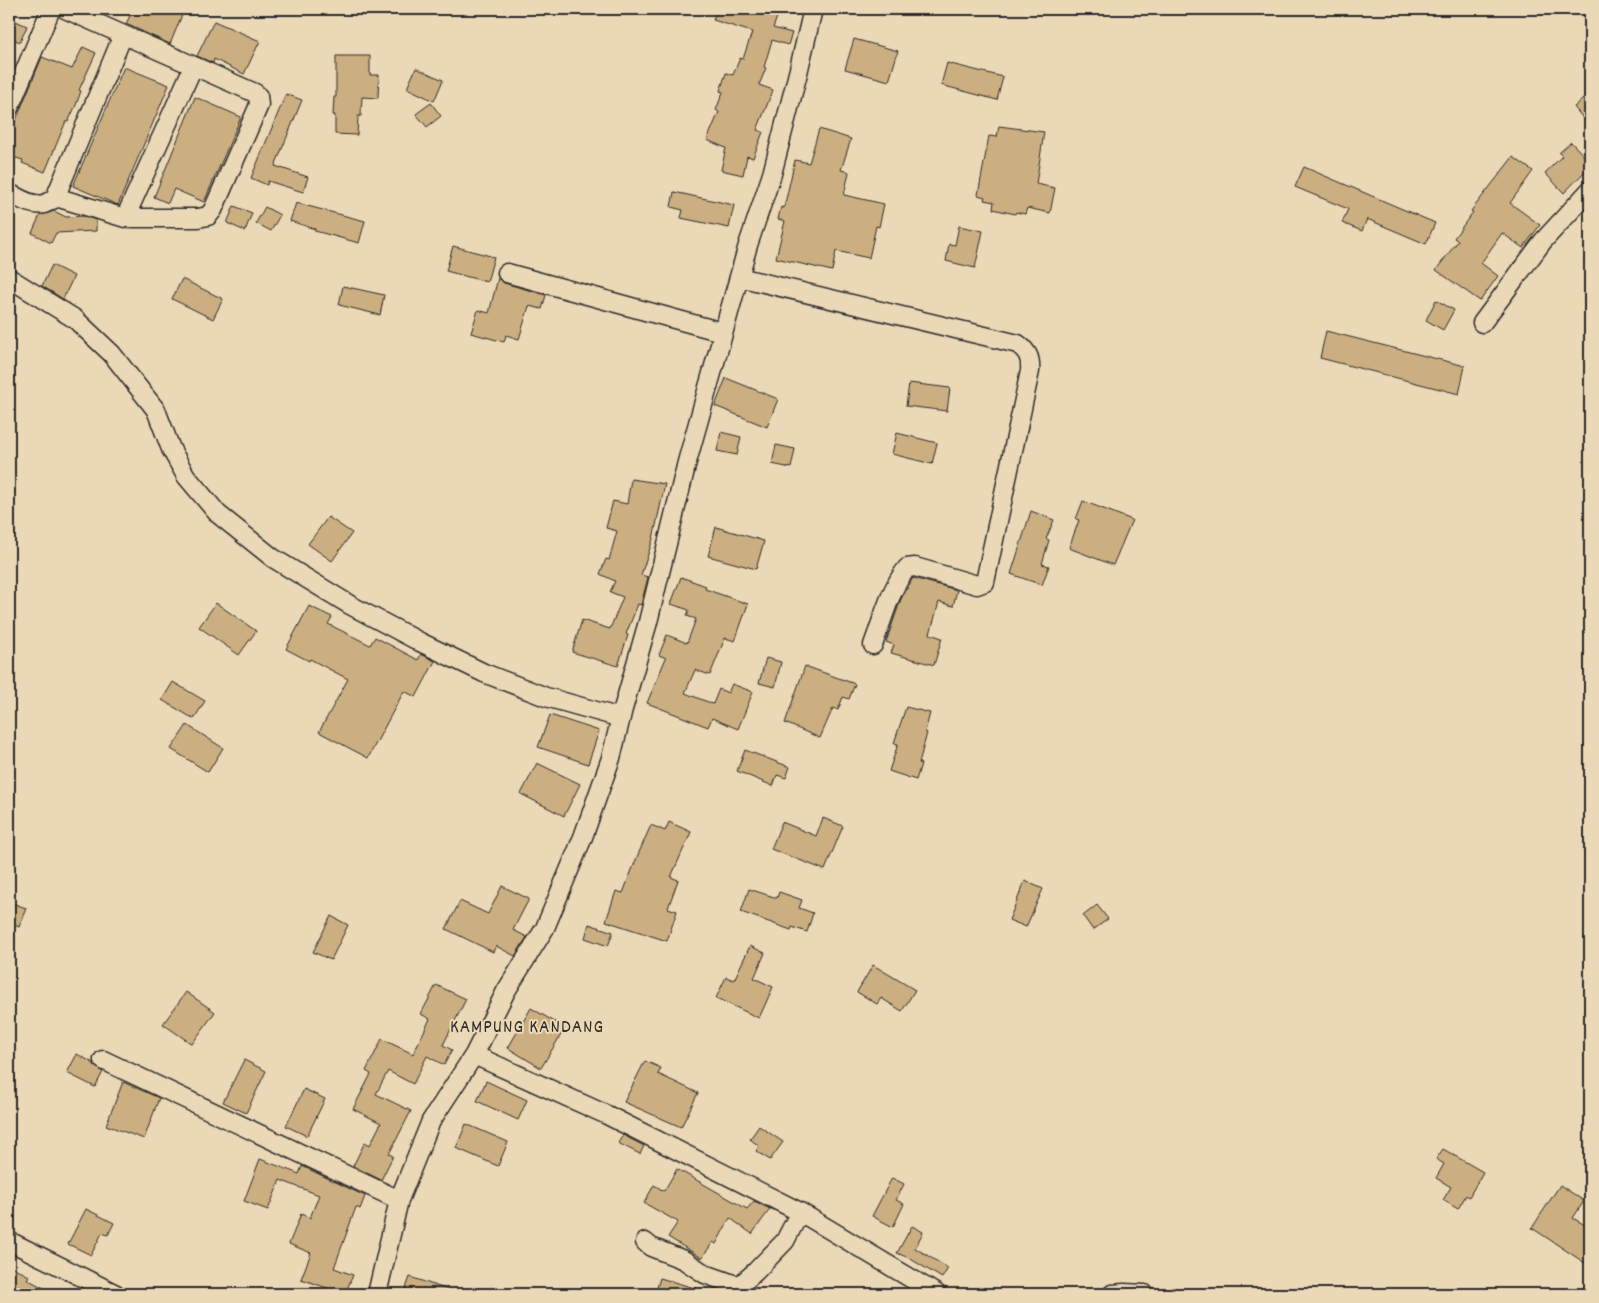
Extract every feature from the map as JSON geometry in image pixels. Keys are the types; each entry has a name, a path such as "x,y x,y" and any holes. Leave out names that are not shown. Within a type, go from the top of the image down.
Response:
{"street":[{"path":"9,108 51,9"},
{"path":"55,198 125,218 198,218 208,216 213,210 259,105 259,100 255,93 65,9"},
{"path":"377,1294 399,1200 431,1121 474,1055 506,991 545,928 582,837 611,758 648,622 686,462 722,332 772,174 813,9"},
{"path":"9,193 34,205 46,203 55,198 123,35"},
{"path":"125,218 193,67"},
{"path":"1482,323 1543,241 1590,190"},
{"path":"507,273 722,332"},
{"path":"739,277 1018,344 1026,350 1031,360 985,582 977,586 916,567 907,568 893,593 873,644"},
{"path":"9,278 75,319 112,354 156,410 170,449 186,476 218,514 273,558 350,605 484,673 546,697 621,718"},
{"path":"474,1055 607,1116 800,1212 937,1294"},
{"path":"103,1060 399,1200"},
{"path":"645,1242 651,1247 684,1260 705,1274 739,1286 785,1241 800,1212"},
{"path":"9,1240 116,1294"},
{"path":"1112,1294 1144,1294"}],"building":[{"path":"133,9 166,9 182,15 170,44 126,24"},
{"path":"717,9 780,9 773,28 792,33 788,45 772,40 764,67 766,68 759,85 773,90 757,130 763,132 753,158 747,156 743,175 721,170 726,148 707,140 719,112 716,110 723,92 720,91 726,73 733,75 740,58 743,59 752,32 713,20"},
{"path":"9,18 27,26 20,42 9,37"},
{"path":"214,21 260,41 244,74 214,59 213,63 197,56"},
{"path":"854,39 898,51 889,81 845,69"},
{"path":"83,47 96,53 79,90 81,91 76,105 68,122 66,121 45,172 22,163 23,160 9,156 9,137 42,57 72,69"},
{"path":"336,56 370,56 370,75 379,75 378,98 362,97 357,135 335,134 335,115 333,115 334,97 336,97"},
{"path":"947,63 1003,77 997,100 941,85"},
{"path":"124,67 169,85 118,205 73,186"},
{"path":"416,68 443,80 434,101 407,88"},
{"path":"1590,93 1590,127 1574,107"},
{"path":"286,94 302,100 275,166 308,177 303,192 268,181 267,185 251,178"},
{"path":"195,97 241,117 204,202 174,189 168,203 154,197"},
{"path":"431,103 441,116 427,127 416,114"},
{"path":"999,126 1044,132 1036,184 1055,188 1050,213 1027,208 1025,214 1016,212 1015,214 993,209 994,202 984,200 985,197 978,195 989,136 997,137"},
{"path":"819,129 851,139 841,170 849,172 844,195 884,204 879,227 876,226 869,258 836,251 832,271 776,258 785,221 778,219 781,207 784,208 795,160 809,163"},
{"path":"1571,142 1590,162 1590,166 1564,193 1545,173 1562,156 1559,153"},
{"path":"1513,157 1533,171 1510,203 1540,225 1523,248 1502,233 1481,263 1498,276 1480,301 1436,270 1458,241 1454,238 1473,212 1471,211"},
{"path":"1304,167 1435,223 1426,244 1367,219 1362,231 1342,223 1348,209 1295,187"},
{"path":"674,192 734,205 729,228 681,218 683,210 671,207"},
{"path":"296,203 365,221 359,243 315,231 315,229 290,221"},
{"path":"234,206 252,213 245,231 227,223"},
{"path":"265,207 280,215 271,231 256,223"},
{"path":"54,211 66,217 83,216 96,220 96,231 56,233 51,243 32,233 40,215"},
{"path":"959,226 983,231 975,268 946,261 949,244 955,245"},
{"path":"453,246 494,257 487,282 446,271"},
{"path":"52,265 74,276 63,299 42,286"},
{"path":"498,278 504,283 546,295 542,309 529,306 519,339 506,335 504,342 471,333 478,310 489,313"},
{"path":"182,279 223,299 213,319 172,299"},
{"path":"343,286 384,295 380,315 339,305"},
{"path":"1436,300 1454,310 1443,330 1426,320"},
{"path":"1326,331 1465,366 1459,394 1320,358"},
{"path":"726,378 778,399 767,427 715,406"},
{"path":"909,383 950,388 947,411 906,406"},
{"path":"721,432 741,437 737,455 717,451"},
{"path":"897,433 937,443 932,464 892,454"},
{"path":"776,445 795,449 791,468 772,464"},
{"path":"631,479 665,484 653,539 641,575 648,577 641,605 638,604 626,634 628,635 618,666 572,652 582,620 610,629 623,597 610,592 615,581 600,574 606,559 609,560 617,531 606,528 613,501 627,504"},
{"path":"1083,501 1132,520 1113,565 1069,548 1079,520 1076,519"},
{"path":"1031,511 1054,520 1046,539 1049,540 1042,564 1049,566 1042,585 1011,574"},
{"path":"328,517 352,533 332,561 308,544"},
{"path":"716,527 764,541 756,569 708,556"},
{"path":"681,577 706,586 705,589 748,604 735,641 725,638 710,675 695,670 685,693 713,704 719,689 728,693 732,684 753,692 738,729 712,718 708,727 647,703 666,658 659,655 667,635 687,643 696,619 687,616 689,610 671,604"},
{"path":"913,578 957,590 953,606 939,602 930,634 942,638 934,665 891,653 894,645 886,642 901,599"},
{"path":"216,603 256,631 239,655 199,627"},
{"path":"309,606 332,617 328,624 370,645 375,637 418,660 421,654 435,661 416,697 404,691 368,758 319,732 348,679 286,649"},
{"path":"766,658 781,662 775,687 759,683"},
{"path":"805,666 855,684 849,699 843,697 838,710 833,708 820,738 785,723"},
{"path":"173,682 205,701 194,719 162,700"},
{"path":"906,707 930,713 919,763 921,764 916,780 889,771 898,744 894,743"},
{"path":"550,715 599,731 588,764 538,747"},
{"path":"187,725 223,748 208,772 171,749"},
{"path":"745,750 790,767 786,778 777,775 773,786 737,771"},
{"path":"537,763 580,784 564,816 521,794"},
{"path":"823,818 843,826 825,870 771,849 782,822 816,836"},
{"path":"669,822 691,832 671,877 678,880 668,908 677,911 667,941 606,921 616,891 623,893 651,825 665,831"},
{"path":"1025,881 1043,889 1026,927 1009,920"},
{"path":"502,886 529,899 513,930 527,937 515,956 496,946 493,952 446,929 460,901 488,914"},
{"path":"749,889 777,898 779,892 802,900 799,908 813,913 807,932 792,927 791,930 741,912"},
{"path":"9,902 26,908 19,927 9,923"},
{"path":"1097,905 1108,919 1093,930 1083,916"},
{"path":"331,916 348,925 331,960 313,952"},
{"path":"589,924 613,932 608,946 585,938"},
{"path":"750,946 765,953 754,978 773,987 759,1018 716,998 726,977 734,980"},
{"path":"873,965 915,990 902,1011 881,998 877,1004 857,992"},
{"path":"436,985 466,999 443,1045 452,1050 444,1065 427,1056 413,1084 388,1071 376,1094 411,1111 389,1154 393,1156 381,1180 353,1166 365,1142 370,1145 381,1123 353,1109 371,1074 366,1071 382,1039 413,1054 430,1019 421,1014"},
{"path":"186,992 215,1012 192,1044 163,1024"},
{"path":"531,1008 565,1028 541,1068 508,1048"},
{"path":"77,1054 93,1063 103,1072 95,1087 67,1073"},
{"path":"244,1060 266,1071 246,1113 223,1102"},
{"path":"645,1061 661,1068 658,1074 698,1093 681,1127 624,1102"},
{"path":"486,1081 527,1100 518,1120 477,1101"},
{"path":"123,1082 159,1098 144,1139 106,1125"},
{"path":"304,1089 325,1099 307,1136 286,1126"},
{"path":"466,1124 508,1142 498,1166 456,1148"},
{"path":"759,1126 783,1142 770,1160 756,1151 759,1146 750,1139"},
{"path":"623,1135 644,1146 640,1154 618,1143"},
{"path":"1443,1149 1483,1172 1469,1197 1466,1195 1458,1209 1443,1200 1451,1187 1436,1178 1444,1164 1436,1159"},
{"path":"260,1159 299,1174 302,1166 365,1196 360,1209 356,1207 334,1268 353,1275 345,1294 301,1279 311,1253 289,1244 301,1214 310,1218 319,1195 280,1180 268,1210 244,1201"},
{"path":"677,1169 747,1209 754,1201 770,1209 752,1234 730,1218 716,1244 713,1242 702,1258 668,1237 678,1222 644,1203 654,1185 664,1191"},
{"path":"892,1178 904,1184 896,1200 904,1204 893,1227 872,1216"},
{"path":"1560,1185 1584,1201 1573,1218 1590,1228 1590,1254 1585,1263 1532,1228"},
{"path":"86,1209 114,1223 108,1235 102,1233 91,1255 68,1244"},
{"path":"912,1226 923,1232 915,1248 948,1268 942,1278 897,1253"},
{"path":"9,1265 29,1276 27,1279 55,1294 9,1294"},
{"path":"410,1277 454,1292 453,1294 404,1294"},
{"path":"660,1278 705,1291 704,1294 655,1294"}],"district":[{"name":"KAMPUNG KANDANG","path":"527,1028"}]}
